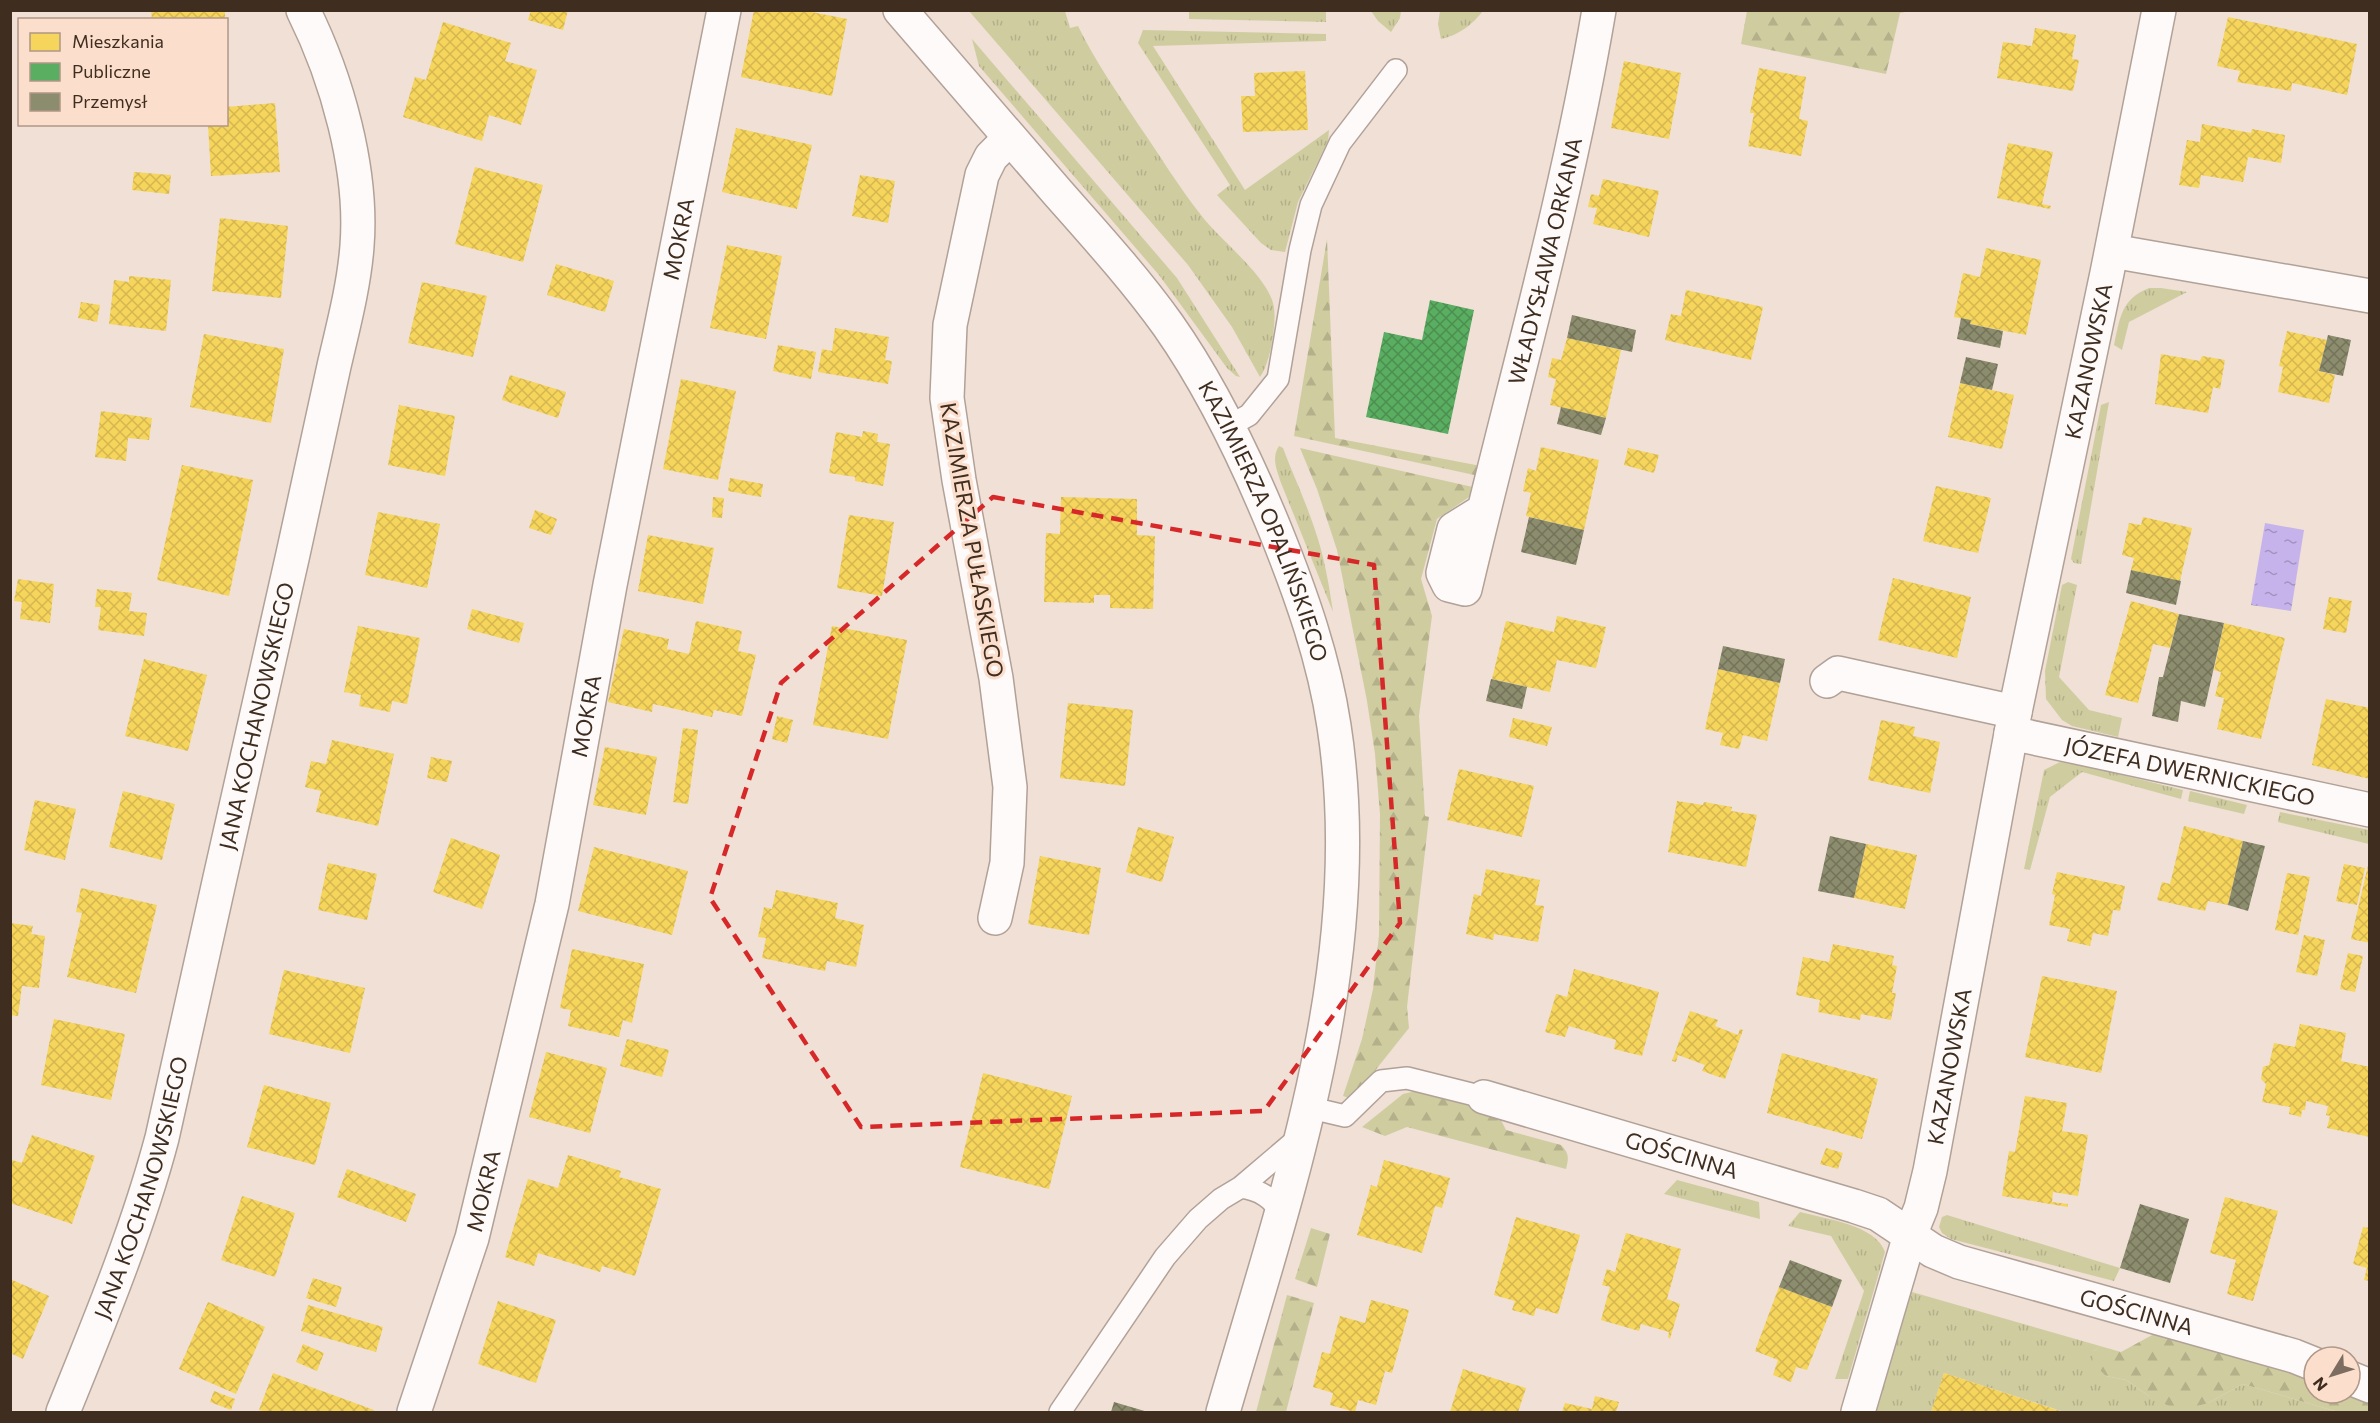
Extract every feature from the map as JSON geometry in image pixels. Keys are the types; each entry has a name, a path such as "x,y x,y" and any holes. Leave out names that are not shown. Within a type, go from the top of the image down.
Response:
{"street":[{"name":"JANA KOCHANOWSKIEGO","path":"63,1413 120,1268 151,1179 162,1138 321,428 357,246 356,200 351,155 341,111 321,49 303,10"},
{"name":"MOKRA","path":"414,1413 472,1238 552,904 610,585 724,10"},
{"name":"KAZIMIERZA OPALIŃSKIEGO","path":"900,10 1130,277 1168,326 1228,426 1272,523 1309,623 1328,690 1339,761 1342,828 1340,909 1327,1016 1281,1214 1223,1413"},
{"name":"WŁADYSŁAWA ORKANA","path":"1483,511 1546,256 1586,82 1599,10"},
{"name":"KAZANOWSKA","path":"1858,1413 1911,1235 1922,1208 1930,1171 2013,722 2112,251 2159,10"},
{"name":"KAZIMIERZA PUŁASKIEGO","path":"995,918 1007,863 1010,787 996,678 959,480 947,398 950,325 982,175 991,157 1010,138"},
{"path":"2112,251 2370,296"},
{"path":"1827,681 1838,673 2013,722"},
{"name":"JÓZEFA DWERNICKIEGO","path":"2013,722 2370,810"},
{"name":"GOŚCINNA","path":"1477,1096 1878,1214 1932,1251 1959,1262 2302,1359"}],"lane":[{"path":"1228,426 1249,415 1278,379 1300,250 1311,206 1340,143 1396,70"},
{"name":"GOŚCINNA","path":"1304,1121 1345,1116 1381,1081 1407,1078 1477,1096"},
{"path":"1060,1413 1165,1257 1198,1219 1221,1199 1241,1187 1304,1121"},
{"path":"1241,1187 1265,1194 1276,1204 1281,1214"}],"highlighted area":[{"path":"993,497 1374,565 1400,923 1264,1111 861,1127 710,898 781,683"}],"green space":[{"path":"1440,10 1483,11 1465,29 1441,39 1438,24"},
{"path":"1747,10 1910,11 1900,13 1886,74 1741,44"},
{"path":"969,11 1065,11 1070,28 1078,26 1106,76 1184,193 1209,225 1252,269 1268,292 1273,303 1274,330 1270,352 1260,377 1232,327 1188,265"},
{"path":"1189,11 1326,11 1326,22 1189,19"},
{"path":"1223,11 1311,11 1311,17 1223,16"},
{"path":"1371,11 1401,11 1400,18 1391,32 1378,21"},
{"path":"1143,30 1326,34 1326,41 1153,46 1245,190 1329,130 1328,141 1298,202 1285,252 1271,250 1261,243 1217,195 1230,185 1138,43"},
{"path":"972,39 1177,278 1240,377 1227,368 1159,275 979,66"},
{"path":"1327,239 1335,438 1481,466 1479,476 1294,436"},
{"path":"2149,288 2187,292 2129,322 2122,350 2114,345 2123,310 2140,292"},
{"path":"2109,402 2081,564 2074,563 2071,559 2101,405"},
{"path":"1279,446 1283,448 1315,530 1326,570 1333,612 1281,483 1275,460"},
{"path":"1300,448 1477,488 1472,495 1437,519 1421,579 1432,616 1419,716 1425,816 1429,817 1407,1007 1409,1028 1358,1092 1349,1098 1343,1096 1362,1039 1373,989 1379,935 1380,814 1375,754 1367,701 1337,550 1317,489"},
{"path":"2068,582 2077,585 2059,677 2089,710 2122,718 2118,737 2072,726 2062,720 2046,699 2045,671 2062,585"},
{"path":"2060,762 2183,790 2181,799 2082,772 2050,797 2030,870 2024,869 2044,770"},
{"path":"2190,791 2247,805 2244,814 2188,801"},
{"path":"2280,812 2369,830 2369,844 2278,822"},
{"path":"1416,1091 1493,1111 1499,1116 1506,1130 1561,1145 1568,1156 1566,1169 1407,1127 1385,1136 1362,1127 1403,1094"},
{"path":"1677,1180 1759,1202 1760,1219 1664,1194"},
{"path":"1800,1212 1861,1229 1872,1235 1885,1252 1848,1379 1835,1379 1864,1291 1831,1236 1788,1226"},
{"path":"1947,1215 2120,1268 2114,1281 1951,1239 1942,1233 1939,1227 1942,1217"},
{"path":"1311,1228 1330,1234 1317,1287 1295,1279"},
{"path":"1912,1292 2100,1346 2094,1351 2106,1376 2126,1380 2149,1396 2208,1403 2243,1384 2302,1401 2302,1405 2314,1405 2338,1412 2064,1412 1944,1373 1931,1412 1870,1412 1905,1297"},
{"path":"1287,1295 1314,1303 1286,1412 1256,1412"},
{"path":"2154,1334 2302,1374 2302,1401 2243,1384 2208,1403 2179,1411 2149,1396 2126,1380 2106,1376 2092,1362 2094,1351 2100,1346 2121,1352"},
{"path":"2362,1396 2369,1397 2369,1412 2338,1412 2314,1405 2362,1405"}],"water":[{"path":"2265,523 2304,530 2291,611 2251,605"}],"building: Mieszkania":[{"path":"151,10 225,10 225,18 152,18"},
{"path":"531,10 568,10 563,30 528,20"},
{"path":"754,10 802,10 847,19 832,96 741,77"},
{"path":"2228,17 2357,44 2347,95 2292,83 2291,91 2237,82 2240,71 2217,66"},
{"path":"443,22 511,43 505,61 537,70 521,125 489,115 482,141 403,117 415,77 426,80"},
{"path":"2035,28 2076,35 2072,59 2079,60 2073,91 1997,78 2003,42 2032,46"},
{"path":"1624,61 1681,73 1669,139 1611,128"},
{"path":"1759,68 1806,77 1799,119 1808,121 1801,156 1748,146 1754,113 1750,113"},
{"path":"1305,71 1308,130 1243,132 1241,96 1255,96 1254,73"},
{"path":"275,103 280,172 211,176 208,126 228,126 228,107"},
{"path":"2202,124 2251,133 2252,129 2285,135 2281,163 2248,157 2243,182 2201,175 2199,188 2179,185 2187,140 2200,142"},
{"path":"736,128 812,145 797,209 722,192"},
{"path":"2008,143 2053,152 2042,204 2051,206 2050,209 1997,198"},
{"path":"475,167 543,185 523,262 455,244"},
{"path":"134,172 171,175 169,194 132,190"},
{"path":"860,175 895,181 888,223 852,216"},
{"path":"1603,179 1659,191 1649,237 1593,224 1597,208 1588,207 1591,194 1599,196"},
{"path":"220,218 288,226 281,298 212,291"},
{"path":"727,245 782,256 766,339 710,328"},
{"path":"1986,248 2041,260 2026,335 1970,324 1971,320 1954,317 1963,273 1980,277"},
{"path":"556,264 614,281 605,312 547,295"},
{"path":"129,276 171,280 166,331 109,324 114,280 129,282"},
{"path":"422,282 487,296 473,357 408,343"},
{"path":"1686,290 1763,307 1751,360 1665,340 1671,314 1681,316"},
{"path":"81,302 100,305 97,322 78,318"},
{"path":"835,328 889,337 885,360 892,361 888,384 818,372 822,349 832,351"},
{"path":"2287,331 2327,340 2319,371 2335,375 2329,403 2278,392 2283,367 2279,366"},
{"path":"204,334 284,349 271,423 190,407"},
{"path":"1567,338 1621,350 1606,418 1550,405 1556,379 1548,377 1552,358 1561,360"},
{"path":"778,345 816,352 811,379 773,371"},
{"path":"2161,354 2200,361 2202,356 2225,360 2220,389 2213,387 2208,413 2155,404"},
{"path":"510,375 566,392 558,418 502,400"},
{"path":"681,379 736,391 718,480 663,469"},
{"path":"1960,383 2014,395 2002,449 1948,437"},
{"path":"399,405 455,416 445,476 388,465"},
{"path":"101,411 152,418 149,440 128,438 126,461 95,457"},
{"path":"863,431 878,434 877,442 890,444 883,486 855,481 855,477 829,473 836,432 862,437"},
{"path":"1541,447 1599,460 1584,530 1526,516 1531,493 1523,491 1528,468 1536,471"},
{"path":"1628,448 1659,455 1654,473 1624,465"},
{"path":"182,465 253,480 229,596 157,580"},
{"path":"730,478 763,484 761,497 728,491"},
{"path":"1936,486 1991,498 1978,553 1923,541"},
{"path":"713,497 724,498 722,518 712,517"},
{"path":"1061,497 1137,499 1137,535 1155,536 1153,609 1110,608 1110,595 1094,595 1094,603 1044,602 1046,533 1060,534"},
{"path":"535,510 557,519 551,535 529,528"},
{"path":"378,512 440,524 427,588 365,575"},
{"path":"849,515 894,522 882,596 837,588"},
{"path":"2143,517 2192,528 2180,581 2131,570 2134,558 2122,555 2129,523 2141,525"},
{"path":"648,535 714,548 703,604 638,591"},
{"path":"1893,578 1971,597 1957,658 1878,640"},
{"path":"18,579 54,584 50,623 20,619 22,602 14,601"},
{"path":"97,589 132,593 129,611 147,613 144,636 98,630 101,607 95,607"},
{"path":"2329,597 2352,601 2346,633 2323,629"},
{"path":"2131,601 2179,614 2170,648 2153,644 2138,703 2105,695"},
{"path":"472,609 524,623 519,643 467,629"},
{"path":"1557,616 1606,627 1596,668 1557,660 1550,692 1492,679 1506,621 1554,632"},
{"path":"696,621 742,631 738,651 756,655 742,716 714,710 712,717 653,704 652,712 608,702 624,629 669,639 667,649 689,654"},
{"path":"2224,623 2285,638 2261,739 2217,729 2224,698 2215,696 2221,672 2214,670"},
{"path":"358,626 420,638 407,704 392,701 390,712 359,706 361,695 344,692"},
{"path":"832,626 907,640 888,739 813,725"},
{"path":"144,659 207,675 188,751 125,736"},
{"path":"1718,669 1780,683 1767,741 1743,735 1739,749 1720,745 1723,733 1705,729"},
{"path":"2326,699 2370,708 2370,779 2312,765"},
{"path":"1068,703 1133,710 1125,786 1060,778"},
{"path":"777,716 793,720 787,743 772,739"},
{"path":"1513,718 1552,727 1547,746 1509,737"},
{"path":"1881,720 1915,727 1913,736 1940,742 1930,793 1868,780"},
{"path":"683,728 698,730 688,804 673,802"},
{"path":"332,740 394,754 378,826 316,812 321,791 305,787 311,761 326,764"},
{"path":"605,747 657,757 646,815 593,805"},
{"path":"431,757 452,761 447,782 427,778"},
{"path":"1459,769 1534,786 1522,837 1447,820"},
{"path":"123,791 175,804 162,860 109,847"},
{"path":"35,800 76,809 65,860 24,850"},
{"path":"1677,801 1703,805 1704,802 1732,807 1731,811 1757,815 1746,867 1668,852"},
{"path":"2184,826 2243,841 2228,905 2208,901 2205,911 2157,900 2162,882 2170,884"},
{"path":"1138,827 1174,837 1162,882 1126,872"},
{"path":"451,838 500,855 482,909 433,892"},
{"path":"1866,844 1917,855 1905,909 1854,898"},
{"path":"594,847 688,871 672,935 578,911"},
{"path":"1040,856 1101,868 1089,935 1028,924"},
{"path":"2370,861 2370,943 2351,939"},
{"path":"328,863 377,874 367,920 318,910"},
{"path":"2344,864 2365,868 2357,905 2336,901"},
{"path":"1486,869 1540,880 1535,905 1544,906 1538,942 1494,934 1493,940 1466,934 1474,894 1481,896"},
{"path":"2057,872 2125,886 2120,911 2113,910 2108,936 2093,933 2090,946 2067,941 2070,929 2049,925"},
{"path":"2287,873 2310,877 2298,935 2275,930"},
{"path":"81,888 157,905 136,993 67,977 82,913 76,912"},
{"path":"776,890 838,903 835,918 864,925 856,967 827,961 825,971 762,958 766,938 758,937 764,907 772,909"},
{"path":"10,923 33,926 31,934 45,936 39,988 22,986 18,1016 10,1015"},
{"path":"2304,935 2325,940 2317,976 2296,972"},
{"path":"1833,944 1894,956 1892,965 1897,966 1892,993 1896,993 1891,1020 1861,1014 1860,1020 1818,1012 1820,1000 1796,995 1803,957 1829,962"},
{"path":"572,949 644,964 632,1023 623,1020 619,1037 568,1026 571,1010 560,1008"},
{"path":"2348,953 2363,956 2355,992 2340,989"},
{"path":"1574,969 1659,992 1642,1056 1614,1049 1616,1040 1569,1026 1565,1037 1545,1032 1556,994 1567,997"},
{"path":"284,970 365,988 350,1053 269,1034"},
{"path":"2042,976 2117,991 2101,1073 2025,1057"},
{"path":"1690,1011 1718,1020 1715,1026 1738,1035 1740,1029 1743,1030 1725,1079 1702,1071 1705,1065 1678,1055 1676,1062 1672,1061"},
{"path":"54,1019 125,1034 111,1100 41,1085"},
{"path":"2300,1024 2346,1033 2341,1061 2370,1067 2370,1137 2327,1128 2330,1116 2326,1115 2328,1106 2306,1101 2301,1117 2289,1114 2290,1107 2262,1102 2266,1084 2261,1079 2263,1067 2269,1065 2274,1043 2295,1047"},
{"path":"627,1039 669,1050 662,1077 620,1066"},
{"path":"546,1052 607,1068 590,1133 529,1117"},
{"path":"1782,1053 1878,1079 1862,1139 1767,1113"},
{"path":"983,1073 1072,1096 1049,1189 960,1167"},
{"path":"264,1085 331,1103 315,1165 247,1147"},
{"path":"2025,1096 2067,1103 2062,1131 2088,1135 2078,1196 2053,1192 2052,1202 2068,1204 2068,1207 2002,1196 2009,1151 2015,1152"},
{"path":"32,1135 95,1156 72,1224 10,1203 10,1164 12,1160 22,1163"},
{"path":"1826,1148 1843,1153 1838,1169 1820,1164"},
{"path":"568,1155 621,1171 619,1177 661,1189 635,1276 602,1266 600,1272 538,1253 534,1266 505,1257 528,1179 558,1188"},
{"path":"1384,1160 1450,1178 1442,1208 1435,1206 1422,1253 1357,1235 1371,1185 1377,1187"},
{"path":"347,1169 416,1194 406,1222 337,1197"},
{"path":"242,1196 295,1213 275,1277 221,1260"},
{"path":"2225,1197 2278,1211 2253,1301 2227,1294 2236,1260 2210,1253"},
{"path":"1516,1217 1580,1235 1558,1314 1536,1308 1534,1316 1512,1310 1515,1301 1494,1295"},
{"path":"2363,1227 2370,1228 2370,1281 2364,1280 2367,1268 2353,1264"},
{"path":"1626,1233 1681,1249 1667,1299 1680,1304 1670,1339 1669,1332 1641,1324 1639,1331 1601,1320 1610,1287 1602,1285 1607,1269 1615,1272"},
{"path":"313,1278 342,1287 336,1307 306,1298"},
{"path":"10,1279 49,1296 23,1359 10,1353"},
{"path":"1779,1287 1832,1307 1807,1370 1796,1367 1791,1382 1773,1375 1778,1360 1755,1351"},
{"path":"1371,1300 1409,1310 1392,1373 1385,1371 1376,1405 1358,1400 1355,1412 1330,1405 1333,1393 1313,1387 1322,1352 1330,1354 1340,1316 1365,1323"},
{"path":"498,1301 556,1320 536,1383 478,1364"},
{"path":"208,1302 265,1327 236,1394 179,1369"},
{"path":"308,1305 383,1327 376,1352 301,1331"},
{"path":"303,1344 324,1353 317,1371 296,1362"},
{"path":"1463,1369 1526,1388 1518,1412 1450,1412"},
{"path":"273,1373 374,1410 373,1412 266,1412 259,1410"},
{"path":"1944,1373 2063,1412 1931,1412"},
{"path":"214,1391 235,1399 231,1410 210,1402"},
{"path":"1595,1396 1619,1402 1616,1412 1562,1412 1565,1403 1592,1409"}],"building: Publiczne":[{"path":"1430,300 1474,310 1448,434 1366,417 1384,332 1422,340"}],"building: Przemysł":[{"path":"1572,315 1636,330 1632,352 1567,338"},
{"path":"1961,318 1971,320 1970,324 2003,331 2000,348 1957,339"},
{"path":"2328,335 2351,340 2343,376 2319,371"},
{"path":"1966,357 1998,364 1992,390 1960,383"},
{"path":"1561,407 1606,418 1601,435 1557,424"},
{"path":"1529,517 1584,530 1576,565 1521,552"},
{"path":"2131,570 2181,581 2176,605 2126,593"},
{"path":"2179,614 2224,623 2205,707 2181,701 2178,722 2152,716 2159,677 2163,677"},
{"path":"1723,646 1785,659 1780,683 1718,669"},
{"path":"1491,679 1527,687 1522,709 1486,701"},
{"path":"1830,836 1866,844 1854,898 1818,891"},
{"path":"2243,841 2265,846 2248,911 2228,905"},
{"path":"2140,1204 2189,1219 2170,1283 2120,1268"},
{"path":"1790,1260 1842,1280 1832,1307 1779,1287"},
{"path":"1114,1402 1148,1412 1111,1412"}]}
